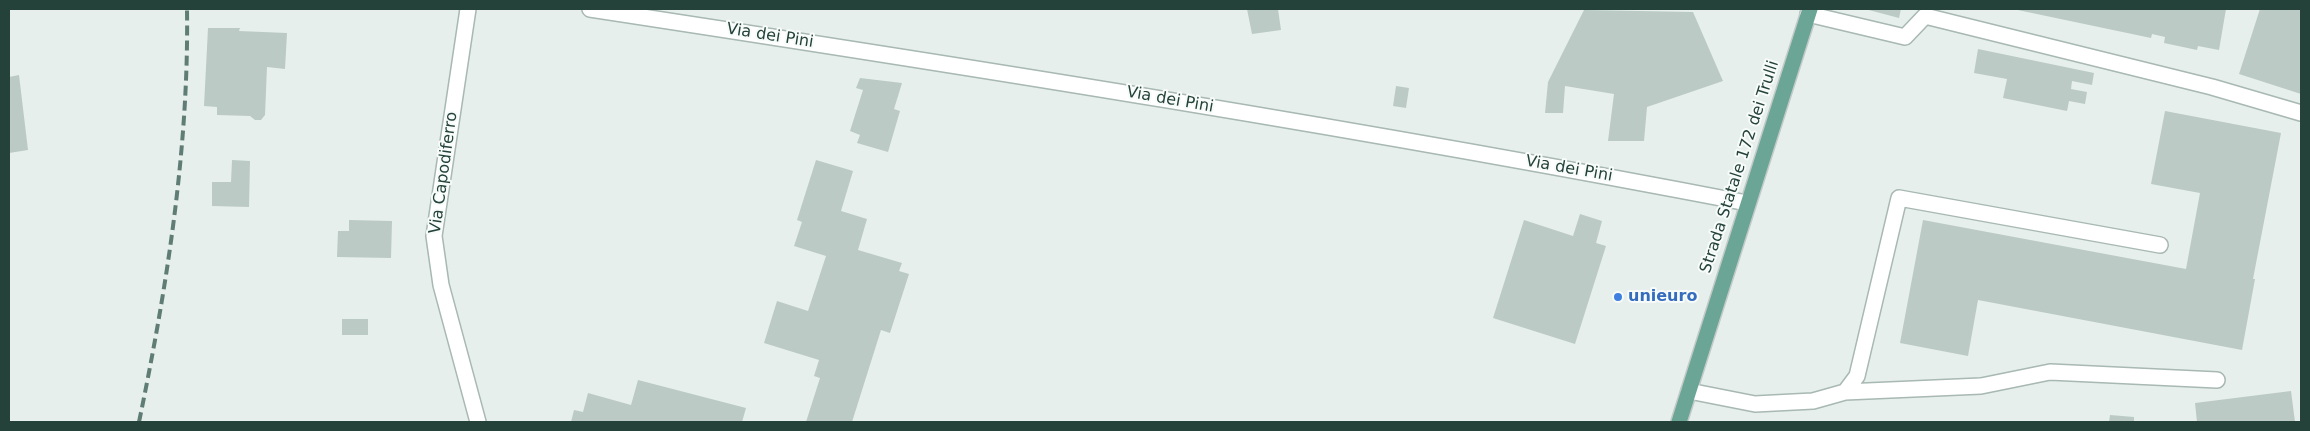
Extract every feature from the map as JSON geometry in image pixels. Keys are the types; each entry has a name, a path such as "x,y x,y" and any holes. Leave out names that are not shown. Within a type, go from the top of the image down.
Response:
{"main road":[{"name":"Strada Statale 172 dei Trulli","path":"1679,422 1809,12"}],"street":[{"name":"Via Capodiferro","path":"468,9 434,236 441,285 478,422"},
{"name":"Via dei Pini","path":"590,9 1098,87 1558,166 1747,203"},
{"path":"1809,12 1905,37 1925,16 2212,87 2301,113"},
{"path":"1845,392 1857,376 1899,198 2160,245"},
{"path":"1689,391 1755,404 1813,401 1845,392 1981,386 2050,372 2217,380"}],"building":[{"path":"1247,9 1278,9 1281,30 1252,34"},
{"path":"1865,9 1901,9 1899,18"},
{"path":"2013,9 2226,9 2219,50 2198,46 2197,50 2164,43 2165,37 2152,34 2151,38"},
{"path":"2260,9 2301,9 2301,94 2239,74"},
{"path":"1584,10 1693,12 1723,81 1647,107 1644,141 1608,141 1614,94 1565,86 1563,113 1545,113 1548,82"},
{"path":"208,28 240,28 239,31 287,33 285,69 267,67 265,115 261,120 255,120 250,116 217,115 217,107 204,106"},
{"path":"1978,49 2094,73 2092,85 2072,81 2071,89 2087,92 2085,104 2069,101 2067,111 2003,98 2007,79 1974,73"},
{"path":"19,75 28,150 9,153 9,77"},
{"path":"860,78 902,83 894,109 900,111 888,152 857,143 860,135 850,131 863,90 856,88"},
{"path":"1396,86 1409,88 1406,108 1393,106"},
{"path":"2165,111 2281,133 2253,279 2255,279 2242,350 1978,300 1968,356 1900,343 1923,220 2186,269 2200,193 2151,184"},
{"path":"232,160 250,161 249,207 212,206 212,182 231,182"},
{"path":"816,160 853,171 841,211 867,219 858,250 902,263 899,271 909,274 890,333 881,330 852,422 806,422 820,378 814,376 819,360 764,343 777,301 808,311 826,256 794,246 802,222 797,220"},
{"path":"1580,214 1602,221 1596,243 1606,246 1575,344 1493,318 1524,220 1573,236"},
{"path":"349,220 392,221 391,258 337,257 338,231 349,231"},
{"path":"342,319 368,319 368,335 342,335"},
{"path":"638,380 746,408 742,422 571,422 574,410 583,412 588,393 631,405"},
{"path":"2291,391 2295,422 2197,422 2195,403"},
{"path":"2110,415 2134,417 2134,422 2109,422"}],"railway":[{"path":"139,422 159,320 174,217 184,113 187,9"}],"place":[{"name":"unieuro","path":"1618,297"}]}
